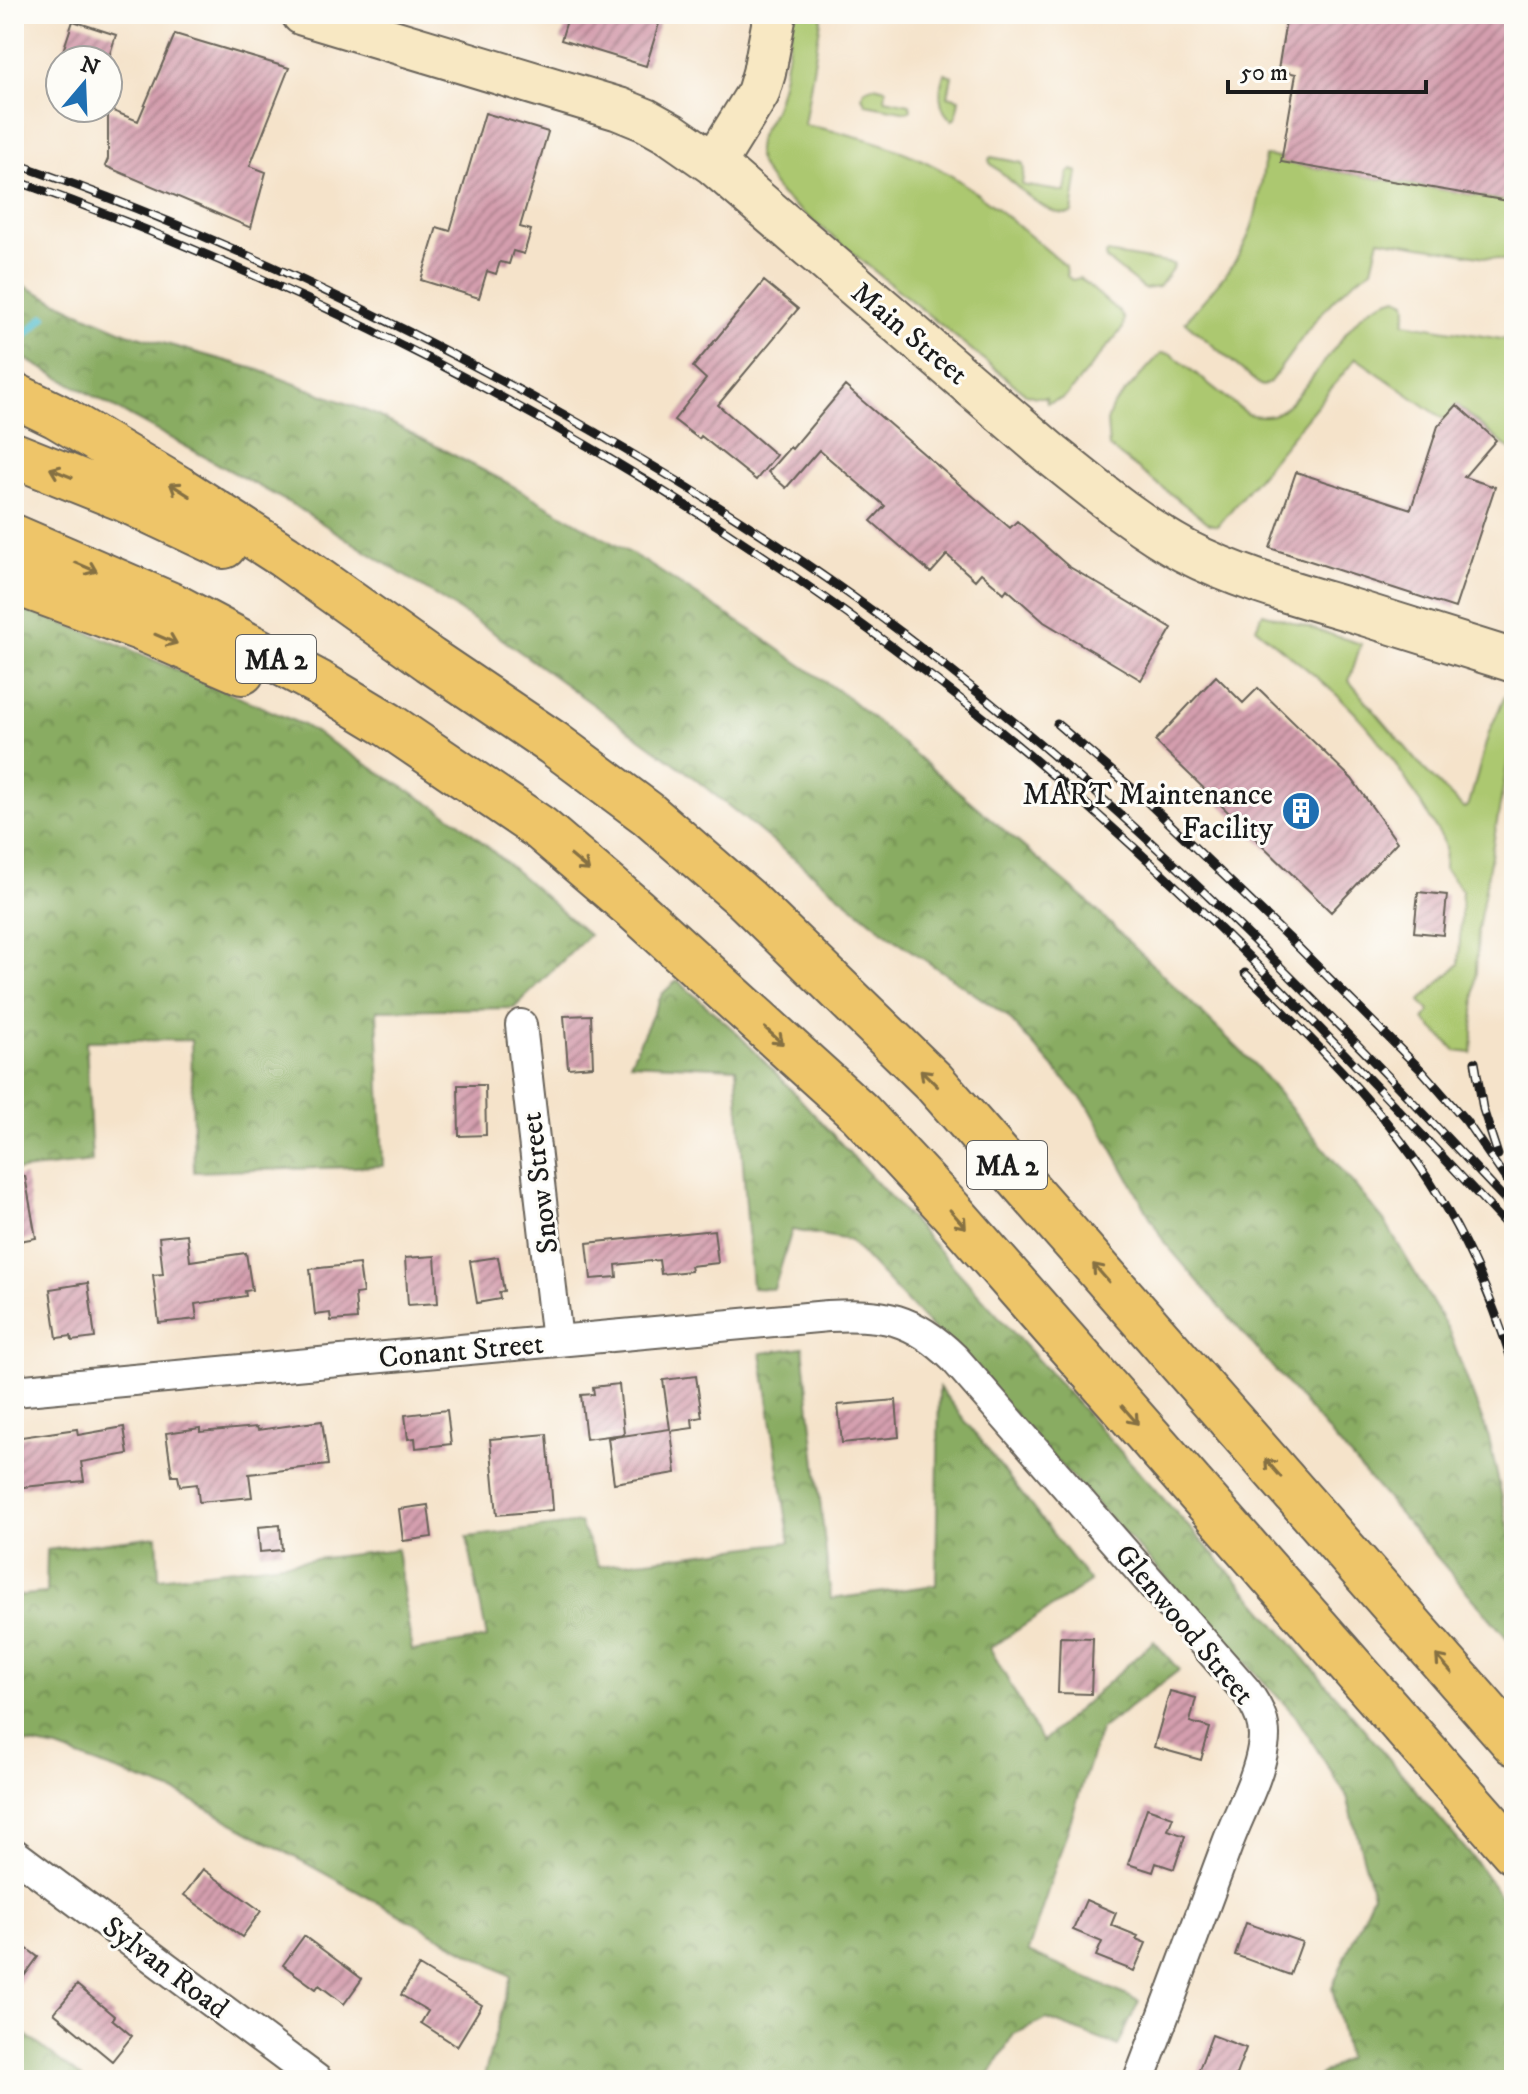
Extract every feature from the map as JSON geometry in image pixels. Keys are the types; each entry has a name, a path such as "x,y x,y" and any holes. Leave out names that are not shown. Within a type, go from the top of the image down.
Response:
{"highway":[{"path":"14,395 57,416 178,488 284,556 430,660"},
{"name":"MA 2","path":"14,455 203,535 343,608 430,660 553,743 647,813 746,899 934,1082 1514,1743"},
{"name":"MA 2","path":"14,537 176,607 319,683 387,724 540,828 636,910 860,1113 951,1211 1514,1852"},
{"path":"14,582 140,628 242,673 519,815"},
{"path":"1473,1697 1514,1736"},
{"path":"1406,1730 1514,1874"}],"main road":[{"name":"Main Street","path":"303,14 619,109 646,120 714,164 1052,455 1109,501 1168,540 1203,559 1301,595 1514,661"},
{"path":"714,164 758,93 775,14"}],"street":[{"name":"Snow Street","path":"521,1025 557,1341"},
{"name":"Conant Street","path":"14,1391 828,1316 869,1316 907,1323"},
{"name":"Glenwood Street","path":"907,1323 932,1338 954,1358 1246,1691 1264,1724 1264,1745 1259,1765 1139,2080"},
{"name":"Sylvan Road","path":"14,1854 317,2080"}],"green space":[{"path":"794,14 822,14 804,125 882,144 920,159 955,178 998,209 1066,266 1067,276 1072,280 1080,278 1120,313 1124,319 1123,328 1067,395 1047,403 1046,397 1026,394 781,195 770,180 760,164 757,147 780,89"},
{"path":"945,73 952,76 948,96 959,99 956,118 952,120 944,111 941,98"},
{"path":"874,86 886,89 885,99 910,104 911,110 907,112 866,104 862,97 864,90"},
{"path":"1265,156 1282,158 1282,162 1514,202 1515,257 1509,286 1509,261 1379,239 1372,269 1327,306 1269,383 1260,385 1185,322 1224,277 1243,247 1255,214"},
{"path":"991,157 1022,163 1022,185 1065,192 1068,173 1072,170 1078,172 1072,213 1062,214 1040,205 990,163"},
{"path":"1107,253 1174,266 1159,287 1144,289 1106,259"},
{"path":"14,281 127,333 259,370 374,414 504,481 644,561 850,699 1086,900 1256,1066 1385,1222 1448,1329 1489,1438 1514,1552 1514,1646 1164,1242 1089,1107 1007,1016 891,937 684,770 491,631 295,506 14,353"},
{"path":"1397,297 1406,301 1404,323 1514,341 1514,453 1457,405 1445,420 1356,358 1218,526 1210,524 1109,447 1107,422 1112,407 1161,353 1171,354 1247,414 1272,415 1283,409 1308,384 1357,320 1375,305"},
{"path":"14,606 106,639 303,725 458,821 589,935 514,1008 377,1010 383,1166 194,1172 191,1040 86,1041 92,1162 14,1171"},
{"path":"1263,613 1361,644 1349,681 1424,769 1463,808 1469,804 1489,732 1505,696 1514,699 1514,726 1478,929 1472,1053 1456,1051 1424,1020 1430,1011 1420,1001 1459,964 1462,890 1444,869 1442,838 1367,726 1331,690 1256,628"},
{"path":"677,980 736,1032 905,1213 1254,1599 1474,1859 1514,1916 1514,2080 1313,2080 1347,2058 1332,1987 1373,1894 1347,1797 1295,1715 849,1240 792,1230 774,1289 752,1288 736,1068 630,1063 662,994"},
{"path":"803,1347 831,1599 936,1585 939,1387 1090,1582 990,1648 1042,1742 1154,1641 1179,1670 1100,1730 1028,1952 1139,2001 1118,2046 1047,2019 1014,2034 986,2080 483,2080 511,1976 182,1795 57,1749 14,1741 14,1596 46,1593 47,1550 157,1536 159,1578 397,1549 412,1651 487,1638 467,1537 580,1523 599,1566 790,1542 761,1353"},
{"path":"14,2026 85,2080 14,2080"}],"building":[{"path":"569,14 662,14 646,66 561,40"},
{"path":"1306,14 1514,14 1514,202 1281,162 1296,74 1278,70 1287,15 1305,18"},
{"path":"73,21 116,35 113,44 65,44"},
{"path":"175,34 289,68 250,166 266,172 251,228 105,166 108,159 108,124 124,124 124,115 138,121"},
{"path":"485,113 548,132 520,227 531,230 524,254 513,251 509,264 500,262 496,274 487,271 479,298 421,280 437,227 450,231"},
{"path":"764,281 798,309 718,405 776,455 756,480 701,436 699,439 674,420 706,379 693,367"},
{"path":"845,386 1010,528 1017,521 1068,566 1172,628 1141,680 1044,622 1007,589 1004,593 981,573 975,580 947,555 931,573 871,521 885,506 819,450 786,488 768,472 790,447 792,449"},
{"path":"1457,405 1496,440 1464,477 1495,487 1455,608 1270,548 1296,472 1411,509 1438,426"},
{"name":"MART Maintenance Facility","path":"1216,676 1243,703 1258,688 1352,779 1397,842 1331,912 1155,741"},
{"path":"1418,892 1447,895 1443,935 1414,932"},
{"path":"591,1015 593,1066 568,1068 564,1016"},
{"path":"458,1085 485,1085 486,1135 459,1136"},
{"path":"25,1176 36,1238 14,1242 14,1177"},
{"path":"714,1230 718,1263 690,1266 691,1271 661,1274 659,1260 616,1265 617,1277 591,1279 587,1243"},
{"path":"187,1234 190,1261 246,1253 252,1290 245,1291 246,1296 195,1304 197,1319 159,1323 153,1275 163,1274 159,1237"},
{"path":"435,1256 438,1303 408,1305 405,1258"},
{"path":"498,1257 504,1291 499,1292 500,1299 477,1303 470,1261"},
{"path":"359,1264 363,1293 355,1294 357,1319 331,1321 330,1313 315,1315 310,1269"},
{"path":"88,1283 95,1338 72,1341 71,1336 57,1338 50,1289"},
{"path":"696,1376 702,1417 692,1419 693,1428 671,1431 676,1473 614,1483 608,1438 670,1429 663,1380"},
{"path":"619,1384 624,1434 586,1439 581,1395 594,1394 593,1387"},
{"path":"896,1400 899,1437 842,1443 838,1405"},
{"path":"447,1410 451,1444 416,1448 415,1438 408,1439 405,1415"},
{"path":"322,1421 328,1465 249,1474 252,1497 199,1502 197,1484 180,1486 178,1476 172,1476 166,1433 200,1428 200,1432 257,1427 258,1430"},
{"path":"124,1427 128,1454 81,1462 84,1481 14,1488 14,1438 77,1429 78,1435"},
{"path":"547,1434 553,1510 497,1515 490,1439"},
{"path":"428,1505 432,1537 403,1541 399,1509"},
{"path":"280,1525 282,1550 260,1552 258,1527"},
{"path":"1060,1637 1093,1638 1091,1694 1058,1693"},
{"path":"1170,1691 1196,1698 1190,1722 1210,1728 1201,1760 1154,1747"},
{"path":"1147,1808 1173,1817 1168,1830 1185,1836 1174,1869 1156,1863 1153,1872 1128,1864"},
{"path":"203,1869 261,1911 242,1937 184,1895"},
{"path":"1086,1900 1116,1913 1111,1925 1138,1936 1136,1939 1146,1943 1134,1971 1096,1956 1102,1942 1073,1930"},
{"path":"1246,1923 1302,1942 1290,1975 1235,1955"},
{"path":"304,1936 362,1979 344,2004 319,1985 316,1989 283,1965"},
{"path":"14,1939 38,1957 14,1990"},
{"path":"419,1966 482,2005 457,2046 421,2023 428,2011 401,1995"},
{"path":"77,1985 114,2016 112,2019 132,2036 112,2061 54,2013"},
{"path":"1212,2035 1246,2048 1234,2080 1195,2080"}],"waterway":[{"path":"17,344 44,317"}],"railway":[{"path":"14,163 187,229 410,333 528,395 654,467 835,584 950,670 1026,732 1172,862 1380,1067 1514,1209"},
{"path":"14,180 137,226 259,277 378,333 495,394 609,459 721,528 830,602 936,680 1014,743 1164,875 1307,1015 1514,1233"},
{"path":"1057,724 1140,795 1423,1072 1466,1121 1514,1191"},
{"path":"1245,973 1380,1114 1427,1177 1476,1267 1514,1368"},
{"path":"1475,1062 1483,1109 1498,1155"}],"place":[{"name":"MART Maintenance Facility","path":"1301,811"}]}
